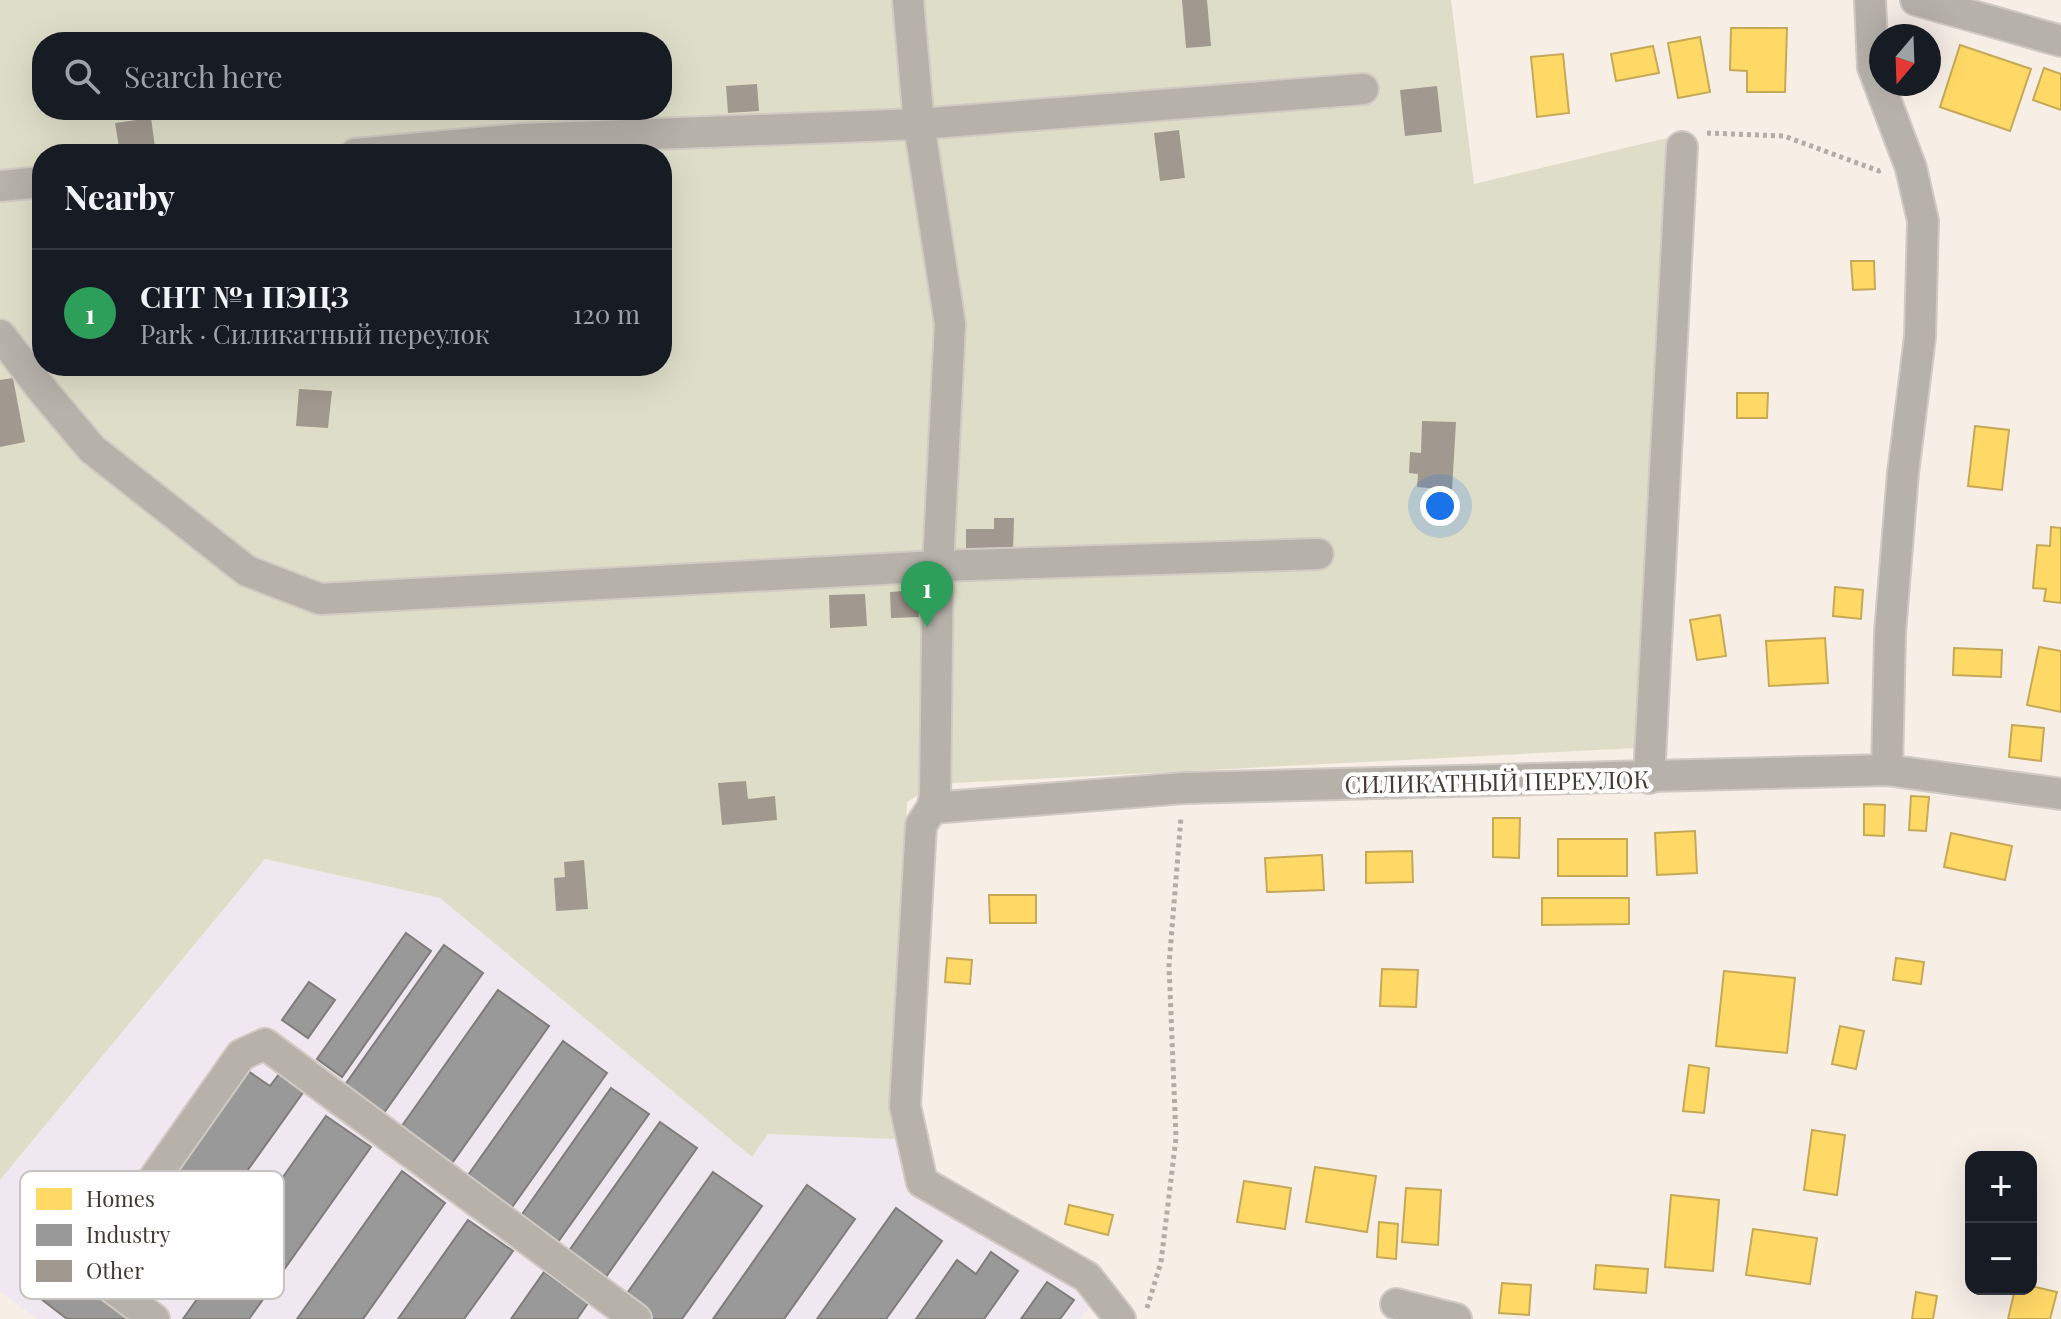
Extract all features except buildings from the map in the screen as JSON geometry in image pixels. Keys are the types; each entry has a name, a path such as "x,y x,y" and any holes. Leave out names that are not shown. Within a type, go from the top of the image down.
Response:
{"street":[{"path":"908,0 919,124 950,324 938,566 935,797 921,825 905,1106 922,1182 1087,1277 1120,1319"},
{"path":"1887,770 1893,604 1903,473 1920,337 1923,221 1911,168 1873,67 1870,2 1909,0"},
{"path":"1916,0 2061,41"},
{"path":"466,144 522,139 919,124 1363,89"},
{"path":"1649,778 1682,147"},
{"path":"0,186 32,183"},
{"path":"0,335 92,449 247,571 320,599 938,566 1318,554"},
{"name":"СИЛИКАТНЫЙ ПЕРЕУЛОК","path":"932,808 1184,788 1887,770 2061,794"},
{"path":"159,1171 241,1055 265,1044 636,1319"},
{"path":"127,1299 154,1319"},
{"path":"1396,1304 1456,1319"}],"path":[{"path":"1682,147 1693,132 1784,136 1879,171 1911,168"},
{"path":"1143,1319 1161,1262 1176,1138 1169,965 1184,788"}],"shaded area":[{"path":"265,859 440,898 751,1156 768,1134 895,1139 917,1186 1105,1285 1081,1319 37,1319 0,1292 0,1180"}],"green space":[{"path":"0,0 1451,0 1474,184 1671,137 1637,748 936,784 907,802 895,1139 768,1134 752,1157 440,898 265,859 0,1180"}],"place":[{"name":"СНТ №1 ПЭЦЗ","path":"927,627"}]}
